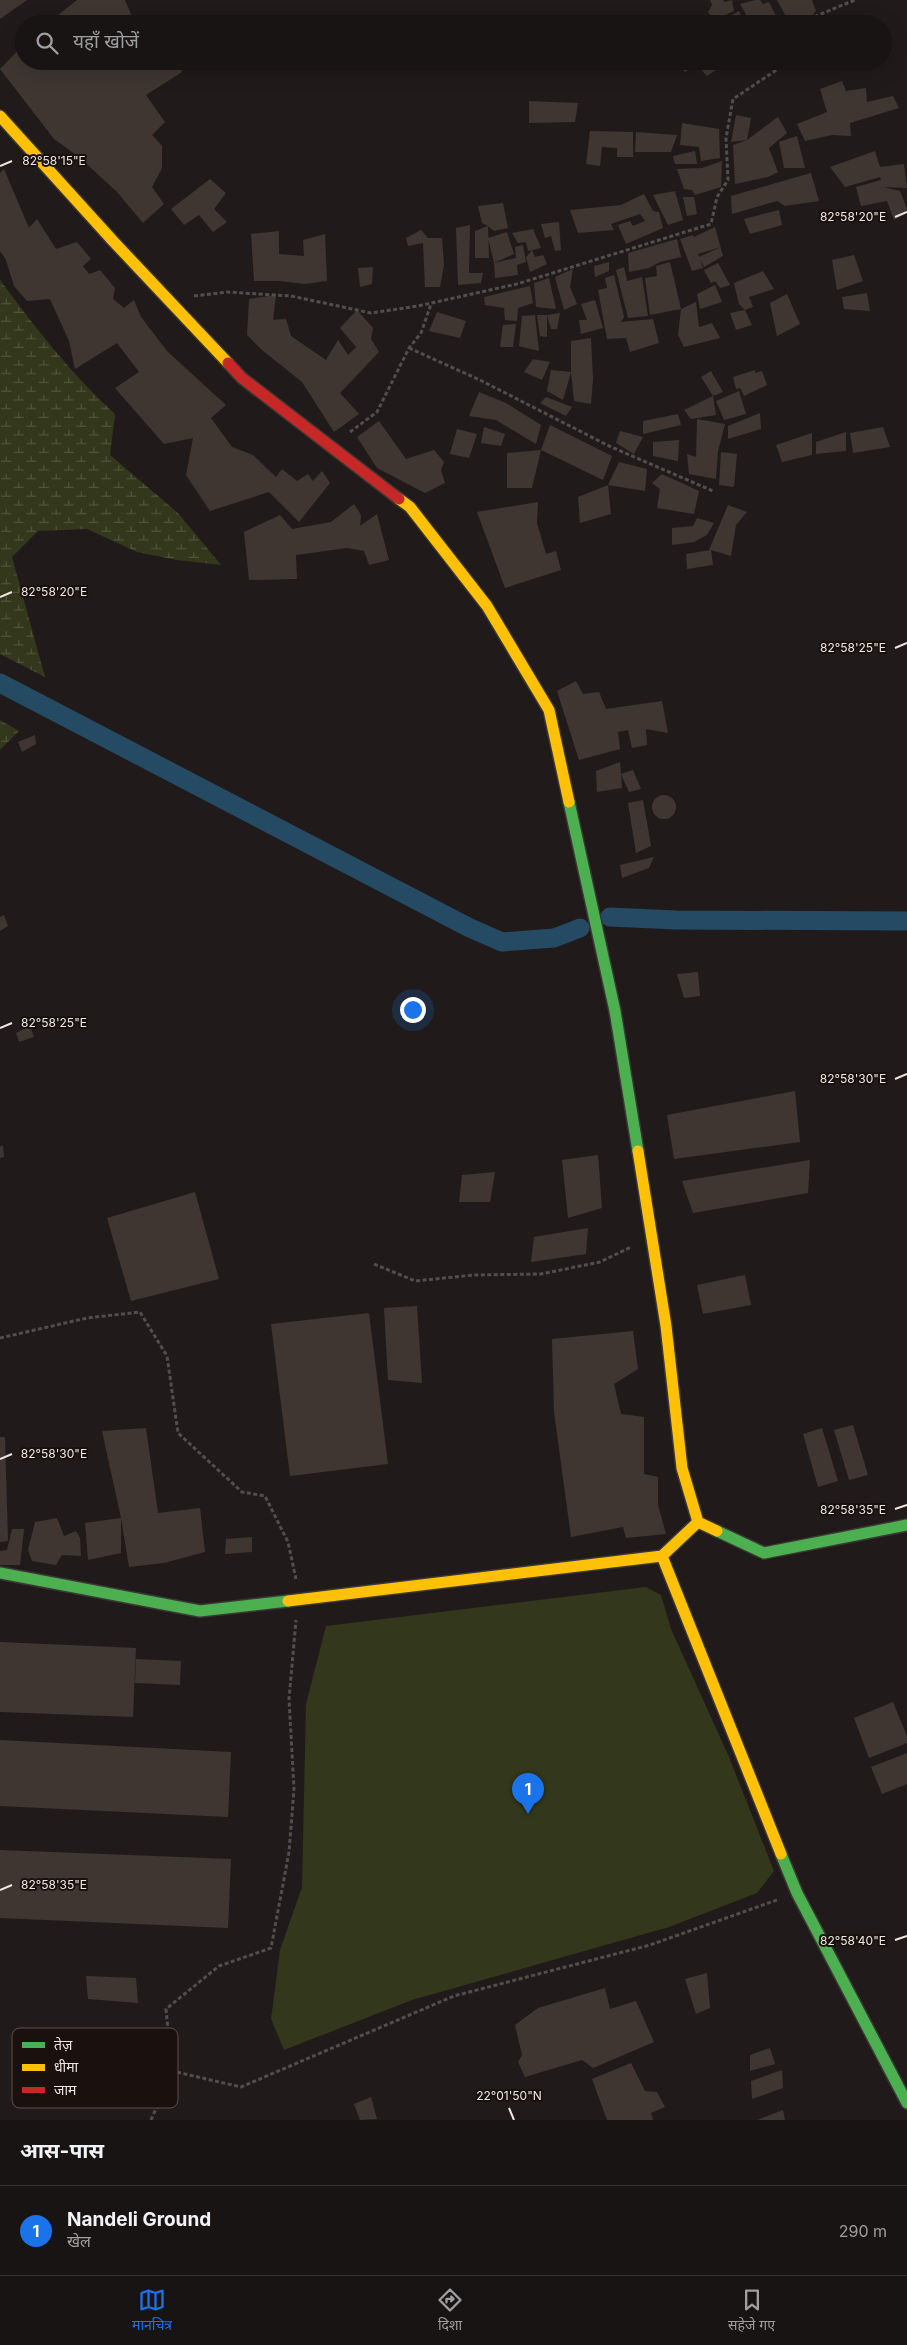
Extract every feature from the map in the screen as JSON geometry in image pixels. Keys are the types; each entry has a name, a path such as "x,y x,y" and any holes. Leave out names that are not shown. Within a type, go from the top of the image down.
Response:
{"main road":[{"path":"0,116 112,241 242,378 410,507 487,606 549,710 615,1011 666,1326 682,1468 698,1522 764,1553 907,1525"},
{"path":"0,1573 200,1611 662,1556 698,1522"},
{"path":"662,1556 797,1893 907,2103"}],"path":[{"path":"818,15 855,0"},
{"path":"192,296 226,292 291,296 371,313 431,303 517,284 711,224 717,197 728,180 726,138 733,99 776,70"},
{"path":"331,446 377,412 409,348 421,332 431,303"},
{"path":"409,348 488,384 609,446 713,491"},
{"path":"374,1264 415,1281 474,1275 541,1274 600,1262 652,1237"},
{"path":"0,1338 87,1318 140,1312 167,1356 178,1433 242,1492 265,1496 288,1542 300,1599 295,1628 289,1699 294,1789 289,1852 271,1948 219,1966 166,2009 168,2028"},
{"path":"178,2072 241,2087 454,1996 650,1945 797,1893"},
{"path":"151,2120 156,2108"}],"green space":[{"path":"0,280 40,333 83,383 115,414 110,455 178,513 221,565 177,560 137,552 87,529 38,531 12,557 45,677 0,654"},
{"path":"0,720 19,731 0,750"},
{"path":"646,1587 661,1595 671,1629 729,1757 774,1871 757,1893 669,1927 412,2000 284,2050 271,2019 280,1950 302,1887 306,1704 326,1626"}],"building":[{"path":"0,0 27,0 0,19"},
{"path":"77,0 125,0 131,15 58,15"},
{"path":"710,0 723,0 725,2 732,0 734,11 725,15 710,15 708,12 712,5"},
{"path":"756,0 760,0 763,4 769,2 776,15 746,15 740,4"},
{"path":"777,0 812,0 816,11 813,15 785,15"},
{"path":"739,11 741,15 732,15"},
{"path":"15,53 15,70 181,70 182,72 146,95 165,122 152,135 162,146 162,168 152,187 164,204 143,223 117,192 79,157 54,139 0,69"},
{"path":"702,70 716,70 707,76"},
{"path":"842,81 846,91 866,88 867,102 893,96 899,108 850,123 851,136 832,135 805,141 797,124 827,112 820,89"},
{"path":"529,101 578,103 575,122 529,123"},
{"path":"736,115 751,118 747,140 731,142"},
{"path":"778,117 787,133 769,148 778,172 768,177 735,184 733,145 747,140"},
{"path":"682,123 719,129 720,158 701,161 699,147 680,145"},
{"path":"590,131 633,132 633,157 617,157 617,148 602,147 600,166 586,164"},
{"path":"636,132 677,135 671,152 635,152"},
{"path":"797,136 805,168 784,168 779,142"},
{"path":"695,151 697,164 675,164 673,156"},
{"path":"875,151 880,167 904,164 907,188 883,187 900,191 907,209 907,213 894,220 887,201 861,206 856,187 881,180 880,177 845,187 830,167"},
{"path":"722,161 721,187 695,195 692,190 684,189 677,169 702,168"},
{"path":"4,169 29,228 37,219 56,249 77,242 91,259 83,266 89,274 100,270 115,288 113,299 124,308 134,300 141,317 167,351 226,405 211,418 232,447 253,455 276,477 282,469 297,481 308,474 313,481 322,471 330,483 299,522 269,492 210,511 186,475 193,438 164,444 115,388 139,372 117,343 75,369 69,341 50,299 27,301 14,286 6,260 0,251 0,173"},
{"path":"811,173 819,201 785,206 777,201 732,214 731,196"},
{"path":"210,179 226,193 214,209 227,222 213,232 199,215 184,225 171,209"},
{"path":"675,191 683,220 668,225 653,195"},
{"path":"644,194 653,211 659,212 663,228 626,244 618,225 630,221 633,226 645,221 640,214 611,224 614,230 578,233 570,210 621,205"},
{"path":"683,197 694,197 697,214 687,216"},
{"path":"503,203 508,228 494,231 482,223 478,206"},
{"path":"779,210 782,225 750,234 744,219"},
{"path":"559,222 561,250 555,251 551,236 545,238 541,224"},
{"path":"470,225 469,273 483,273 481,283 458,285 456,228"},
{"path":"488,226 489,258 475,258 475,231"},
{"path":"715,227 721,247 723,256 704,267 700,259 703,268 692,271 680,239 693,235 694,237","holes":["721,247 699,257 698,254"]},
{"path":"533,229 541,248 528,251 526,242 518,243 512,233"},
{"path":"421,230 428,238 442,238 444,265 440,287 425,287 423,243 408,246 406,238"},
{"path":"279,231 279,254 304,256 303,240 325,234 327,281 305,284 254,281 251,234"},
{"path":"507,232 514,254 494,263 488,238"},
{"path":"677,239 681,257 660,262 649,268 629,272 628,253"},
{"path":"523,245 526,262 517,265 518,275 495,278 494,263 516,258 515,247"},
{"path":"532,250 535,257 543,255 547,264 530,272 526,257"},
{"path":"854,255 863,281 837,290 832,260"},
{"path":"609,262 609,271 595,277 594,266"},
{"path":"670,262 681,309 650,315 645,278 657,276 656,266"},
{"path":"718,263 730,285 720,288 715,281 711,283 704,270"},
{"path":"373,267 372,284 360,287 358,268"},
{"path":"624,267 627,281 642,277 648,316 628,318 616,270"},
{"path":"573,269 570,287 577,304 564,310 555,277"},
{"path":"763,271 774,289 749,297 753,307 745,310 739,304 734,283"},
{"path":"614,275 624,317 621,322 653,319 659,343 630,352 626,338 607,339 598,290 607,288 605,278"},
{"path":"549,278 556,309 536,307 534,283"},
{"path":"715,285 722,302 700,309 697,294"},
{"path":"530,286 533,303 518,308 517,321 505,320 504,308 485,305 484,297"},
{"path":"867,293 870,311 844,309 842,297"},
{"path":"787,294 800,324 777,336 770,303"},
{"path":"276,295 273,320 286,319 291,336 326,360 338,340 348,355 356,347 340,328 357,310 373,328 371,339 379,352 340,393 359,414 334,432 302,382 262,350 247,335 249,299"},
{"path":"595,300 603,328 581,334 579,320 587,320 581,304"},
{"path":"696,302 699,327 712,323 720,338 684,347 678,335 681,309"},
{"path":"745,310 752,325 736,330 730,313"},
{"path":"437,312 466,321 460,338 429,331"},
{"path":"560,313 557,329 551,329 547,315"},
{"path":"535,315 539,351 519,346 522,316"},
{"path":"537,315 547,315 547,337 540,336"},
{"path":"516,324 513,347 500,347 503,325"},
{"path":"591,338 593,379 591,404 574,401 571,372 571,341"},
{"path":"533,359 550,362 542,380 524,372"},
{"path":"551,370 571,372 563,400 547,391"},
{"path":"755,370 755,373 762,371 767,385 744,396 740,388 736,389 733,377"},
{"path":"711,371 723,392 713,396 701,377"},
{"path":"739,391 746,414 724,420 716,401"},
{"path":"479,392 506,403 541,425 536,444 496,420 469,416"},
{"path":"713,396 716,415 691,419 684,410"},
{"path":"546,397 572,407 566,416 540,403"},
{"path":"760,413 761,429 728,439 728,426"},
{"path":"678,414 681,425 643,434 643,421"},
{"path":"697,419 725,424 718,451 716,479 689,474 687,454 696,457"},
{"path":"379,421 406,459 434,450 444,462 441,470 445,483 425,493 377,468 357,437"},
{"path":"550,425 612,456 603,480 541,450"},
{"path":"484,427 505,434 501,446 481,443"},
{"path":"883,427 890,447 853,453 850,433"},
{"path":"457,429 477,434 469,458 450,454"},
{"path":"620,431 643,437 634,454 616,443"},
{"path":"846,432 846,451 816,454 816,442"},
{"path":"812,433 812,455 782,462 776,445"},
{"path":"679,440 678,461 653,456 653,442"},
{"path":"541,450 532,488 507,488 507,453"},
{"path":"721,452 737,454 734,487 719,485"},
{"path":"619,462 647,469 645,491 608,485"},
{"path":"662,474 699,491 694,514 657,508 660,489 652,483"},
{"path":"608,485 611,514 580,523 578,497"},
{"path":"538,502 537,523 546,554 556,551 561,570 505,588 477,512"},
{"path":"354,504 361,515 360,526 377,514 389,560 369,565 364,551 347,548 296,555 297,579 249,580 244,532 280,515 292,529 331,522"},
{"path":"728,505 747,512 736,525 731,556 709,550"},
{"path":"697,518 714,523 707,535 694,542 672,545 672,528 693,526"},
{"path":"711,550 713,565 687,569 686,554"},
{"path":"576,681 583,694 599,692 606,709 662,701 668,733 646,729 647,745 632,748 628,730 618,732 620,749 579,760 557,691"},
{"path":"35,735 36,744 22,752 18,742"},
{"path":"620,762 622,788 597,792 596,771"},
{"path":"633,770 641,789 629,792 621,774"},
{"path":"664,795 673,798 676,807 673,816 664,819 655,816 652,807 655,798"},
{"path":"643,800 651,846 636,853 628,803"},
{"path":"654,857 649,868 622,878 620,865"},
{"path":"4,915 8,926 0,931 0,917"},
{"path":"698,972 700,996 684,998 677,974"},
{"path":"30,1026 34,1037 19,1042 16,1033"},
{"path":"795,1091 800,1142 674,1159 667,1115"},
{"path":"3,1145 4,1157 0,1158 0,1147"},
{"path":"598,1155 602,1208 568,1218 562,1160"},
{"path":"810,1160 808,1193 693,1213 682,1181"},
{"path":"495,1172 490,1202 459,1202 462,1175"},
{"path":"195,1192 219,1279 131,1301 107,1218"},
{"path":"588,1228 586,1254 531,1262 534,1237"},
{"path":"745,1275 751,1305 703,1314 697,1285"},
{"path":"417,1306 422,1383 388,1380 384,1308"},
{"path":"369,1313 388,1464 290,1476 271,1324"},
{"path":"633,1331 638,1369 614,1384 621,1414 644,1417 644,1474 658,1477 658,1505 666,1534 626,1538 623,1527 571,1537 554,1412 552,1339"},
{"path":"853,1425 868,1475 849,1480 834,1430"},
{"path":"146,1428 158,1513 200,1508 205,1552 164,1563 129,1567 121,1518 102,1431"},
{"path":"822,1428 838,1481 818,1487 803,1434"},
{"path":"0,1437 5,1437 8,1541 0,1542"},
{"path":"57,1518 64,1536 76,1531 80,1538 81,1556 62,1555 56,1565 32,1561 28,1550 35,1522"},
{"path":"121,1518 121,1553 88,1560 85,1523"},
{"path":"12,1529 24,1529 20,1565 0,1565 0,1551 7,1550"},
{"path":"252,1537 252,1552 225,1554 226,1539"},
{"path":"0,1642 136,1648 133,1717 0,1712"},
{"path":"136,1659 181,1661 180,1685 135,1683"},
{"path":"893,1702 907,1736 907,1743 869,1758 854,1718"},
{"path":"0,1740 231,1752 228,1817 0,1806"},
{"path":"907,1753 907,1784 882,1794 871,1767"},
{"path":"0,1850 231,1859 228,1928 0,1918"},
{"path":"707,1973 710,2008 696,2014 685,1979"},
{"path":"86,1976 136,1978 138,2003 88,1999"},
{"path":"605,1988 610,2009 636,2001 654,2042 593,2068 582,2060 525,2077 518,2062 522,2055 515,2025 538,2008"},
{"path":"770,2048 775,2064 750,2071 750,2055"},
{"path":"631,2063 645,2091 657,2092 665,2107 651,2113 653,2120 607,2120 592,2079"},
{"path":"782,2070 783,2088 752,2099 751,2081"},
{"path":"371,2097 377,2119 360,2120 354,2104"},
{"path":"783,2110 785,2120 757,2120"}],"waterway":[{"path":"0,683 468,927 502,942 554,938 580,928"},
{"path":"610,917 676,920 907,921"}],"traffic: fast":[{"path":"569,802 615,1011 638,1151"},
{"path":"717,1531 764,1553 907,1525"},
{"path":"0,1573 200,1611 288,1601"},
{"path":"781,1854 797,1893 907,2103"}],"traffic: slow":[{"path":"0,116 113,241 228,363"},
{"path":"399,499 410,507 487,606 549,710 569,802"},
{"path":"638,1151 666,1326 682,1468 698,1522 717,1531"},
{"path":"288,1601 662,1556 698,1522"},
{"path":"662,1556 781,1854"}],"traffic: jam":[{"path":"228,363 242,378 399,499"}],"place":[{"name":"Nandeli Ground","path":"528,1814"}]}
